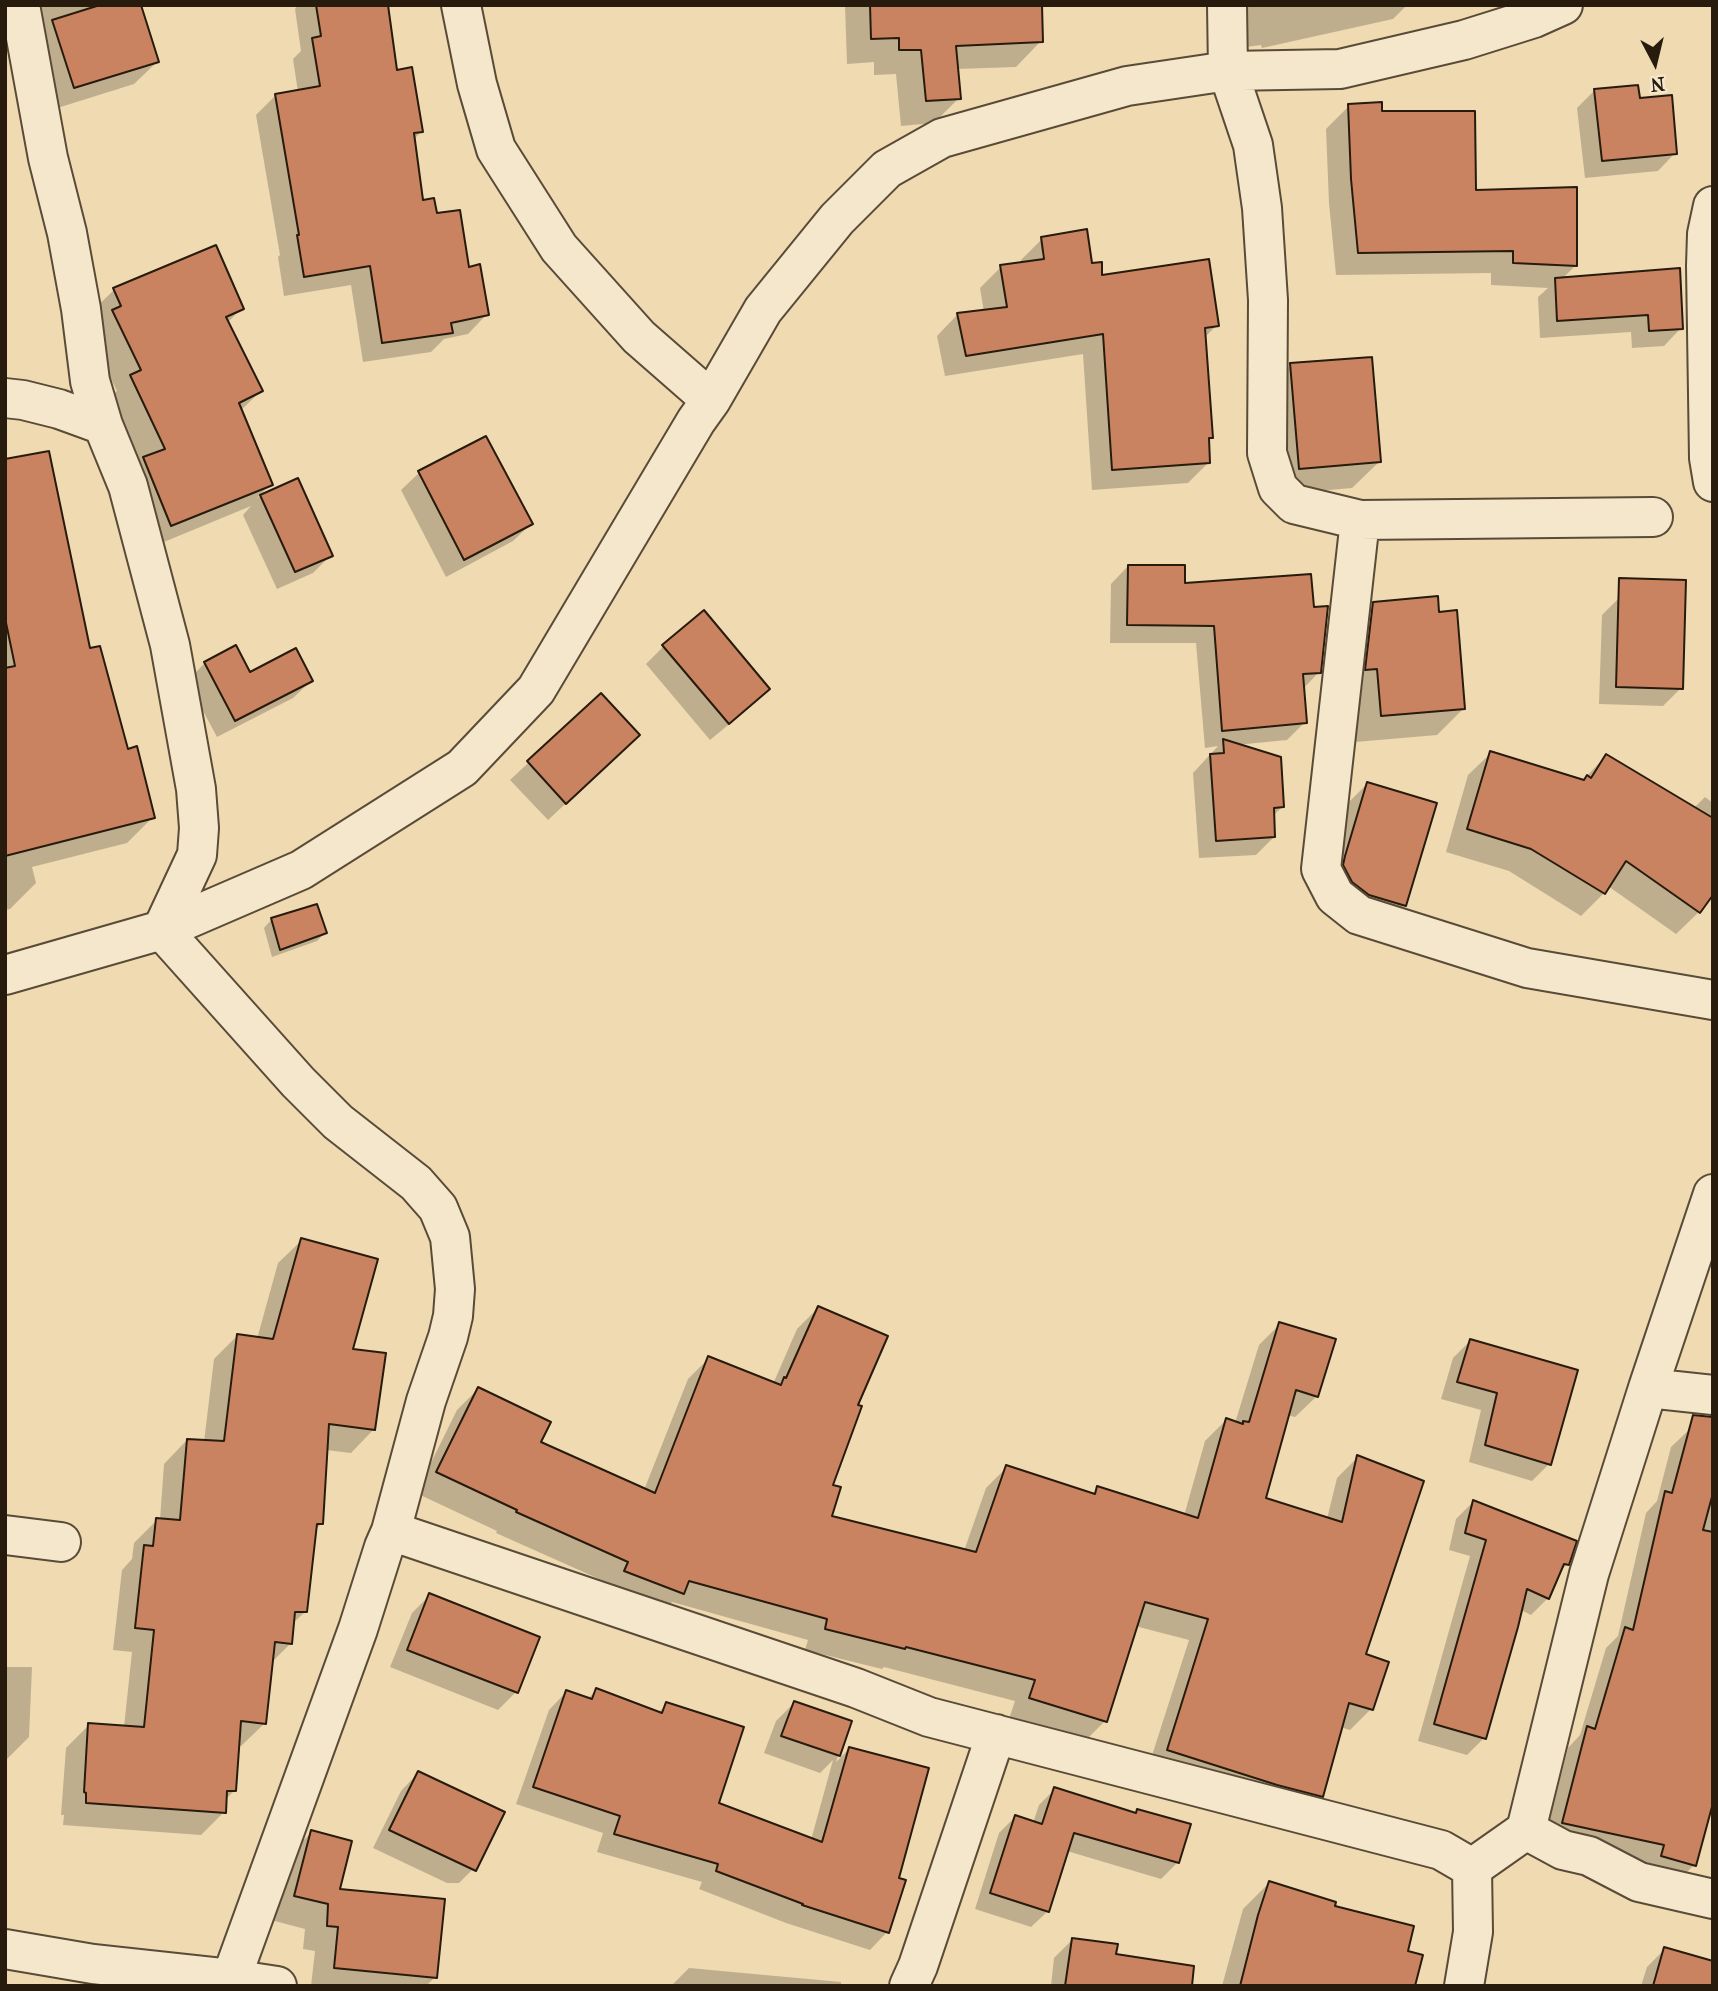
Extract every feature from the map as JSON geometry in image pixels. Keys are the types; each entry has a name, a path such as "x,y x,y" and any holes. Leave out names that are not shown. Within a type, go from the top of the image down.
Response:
{"street":[{"path":"20,5 48,158 67,233 90,381 103,425 128,486 170,645 196,789 199,828 197,855 162,930"},
{"path":"461,5 477,84 496,149 559,248 639,337 711,400"},
{"path":"1227,5 1228,71 1253,145 1262,208 1268,300 1267,453 1278,488 1294,504 1360,520 1653,517"},
{"path":"5,975 162,930 301,870 462,768 536,690 763,310 837,219 887,169 942,138 1127,86 1228,71 1340,69 1464,40 1534,18 1563,5"},
{"path":"1713,206 1707,234 1706,266 1709,458 1713,482"},
{"path":"5,398 59,408 103,425"},
{"path":"1360,520 1321,869 1335,896 1359,915 1527,968 1713,1000"},
{"path":"162,930 306,1090 365,1145 415,1183 438,1208 452,1252 455,1289 448,1337 426,1401 391,1531 231,1979"},
{"path":"1472,1868 1526,1830 1589,1574 1713,1194"},
{"path":"1648,1388 1713,1395"},
{"path":"391,1531 856,1688 929,1717 1441,1850 1472,1868"},
{"path":"5,1535 61,1542"},
{"path":"909,1986 996,1734"},
{"path":"1526,1830 1563,1850 1589,1856 1639,1882 1713,1899"},
{"path":"1464,1986 1472,1932 1472,1868"},
{"path":"5,1949 93,1964 277,1986"}],"building":[{"path":"100,5 141,5 159,62 74,88 52,20"},
{"path":"316,5 388,5 397,70 412,67 423,132 414,133 423,200 434,198 437,213 460,210 469,267 480,264 489,315 451,323 453,333 382,343 370,266 304,277 275,94 320,86 312,38 321,36"},
{"path":"870,5 1042,5 1043,42 956,46 961,99 926,101 921,50 899,50 899,38 871,39"},
{"path":"1638,85 1640,98 1672,95 1677,154 1602,161 1594,89"},
{"path":"1382,102 1382,111 1475,111 1476,190 1577,187 1577,266 1513,263 1513,251 1358,253 1348,104"},
{"path":"1087,229 1092,263 1102,262 1102,275 1209,259 1219,326 1205,328 1213,438 1209,438 1210,463 1112,470 1103,334 966,356 957,313 1007,307 1000,265 1044,259 1041,237"},
{"path":"216,245 244,309 226,317 263,391 239,403 273,485 171,526 143,457 165,449 130,375 141,370 112,310 121,306 113,288"},
{"path":"1680,268 1683,329 1649,331 1648,315 1557,321 1555,278"},
{"path":"1372,357 1381,462 1299,469 1290,363"},
{"path":"486,436 533,524 464,560 418,471"},
{"path":"49,451 90,648 100,646 128,749 137,746 155,818 5,856 5,668 15,666 5,618 5,459"},
{"path":"298,478 333,556 295,572 260,495"},
{"path":"1128,565 1185,565 1185,583 1311,574 1314,607 1328,606 1321,673 1303,674 1307,723 1222,731 1214,626 1127,625"},
{"path":"1619,578 1686,580 1683,689 1616,687"},
{"path":"1438,596 1439,612 1457,610 1465,709 1381,716 1377,669 1365,670 1373,602"},
{"path":"704,610 770,689 729,724 662,645"},
{"path":"236,645 250,672 296,648 313,681 235,721 204,662"},
{"path":"601,693 640,735 566,804 527,761"},
{"path":"1223,739 1281,757 1284,807 1274,808 1275,837 1216,841 1210,754 1224,753"},
{"path":"1490,751 1584,780 1587,775 1591,778 1606,754 1713,818 1713,895 1700,913 1626,861 1605,894 1531,849 1467,829"},
{"path":"1367,782 1437,803 1406,906 1369,895 1352,882 1343,865"},
{"path":"317,904 327,933 280,950 271,918"},
{"path":"301,1238 378,1259 353,1349 386,1353 375,1430 329,1424 323,1524 317,1524 307,1612 295,1612 292,1644 275,1642 266,1724 241,1721 236,1791 227,1791 226,1813 86,1803 84,1792 88,1723 144,1727 154,1630 135,1628 144,1545 153,1546 156,1518 180,1520 187,1439 224,1441 237,1334 273,1339"},
{"path":"818,1306 888,1336 858,1405 862,1406 833,1485 841,1487 832,1516 976,1552 1006,1465 1095,1494 1097,1486 1198,1518 1226,1418 1243,1424 1243,1421 1249,1422 1279,1322 1336,1339 1318,1397 1296,1390 1266,1498 1342,1522 1357,1455 1424,1481 1366,1654 1389,1662 1373,1710 1349,1703 1323,1797 1167,1750 1208,1619 1145,1602 1107,1722 1029,1698 1035,1680 825,1629 827,1619 689,1581 684,1594 624,1571 628,1562 516,1512 517,1510 436,1472 478,1387 551,1422 541,1442 655,1493 708,1356 781,1385"},
{"path":"1470,1339 1578,1370 1551,1465 1485,1445 1497,1393 1457,1382"},
{"path":"1693,1415 1713,1417 1713,1493 1703,1530 1713,1532 1713,1803 1696,1866 1661,1856 1664,1845 1562,1823 1587,1726 1595,1729 1625,1627 1633,1630 1665,1491 1672,1493"},
{"path":"1473,1500 1577,1541 1569,1565 1564,1564 1549,1599 1527,1589 1486,1739 1434,1724 1486,1540 1465,1533"},
{"path":"429,1593 540,1637 518,1693 407,1650"},
{"path":"596,1688 662,1713 666,1702 744,1727 719,1803 822,1842 849,1747 929,1768 899,1878 906,1880 889,1933 802,1905 716,1871 718,1864 614,1834 620,1816 533,1787 566,1690 592,1699"},
{"path":"794,1701 852,1721 840,1756 781,1736"},
{"path":"418,1771 505,1812 476,1871 389,1830"},
{"path":"1054,1787 1136,1813 1137,1809 1191,1824 1179,1863 1074,1833 1049,1912 990,1893 1015,1815 1042,1824"},
{"path":"311,1830 352,1841 340,1889 445,1899 437,1978 334,1968 338,1927 327,1926 328,1904 294,1896"},
{"path":"1269,1881 1336,1902 1335,1906 1414,1926 1408,1951 1423,1955 1415,1986 1240,1986"},
{"path":"1072,1938 1118,1944 1116,1954 1194,1966 1192,1986 1065,1986"},
{"path":"1664,1947 1713,1961 1713,1986 1653,1986"}]}
